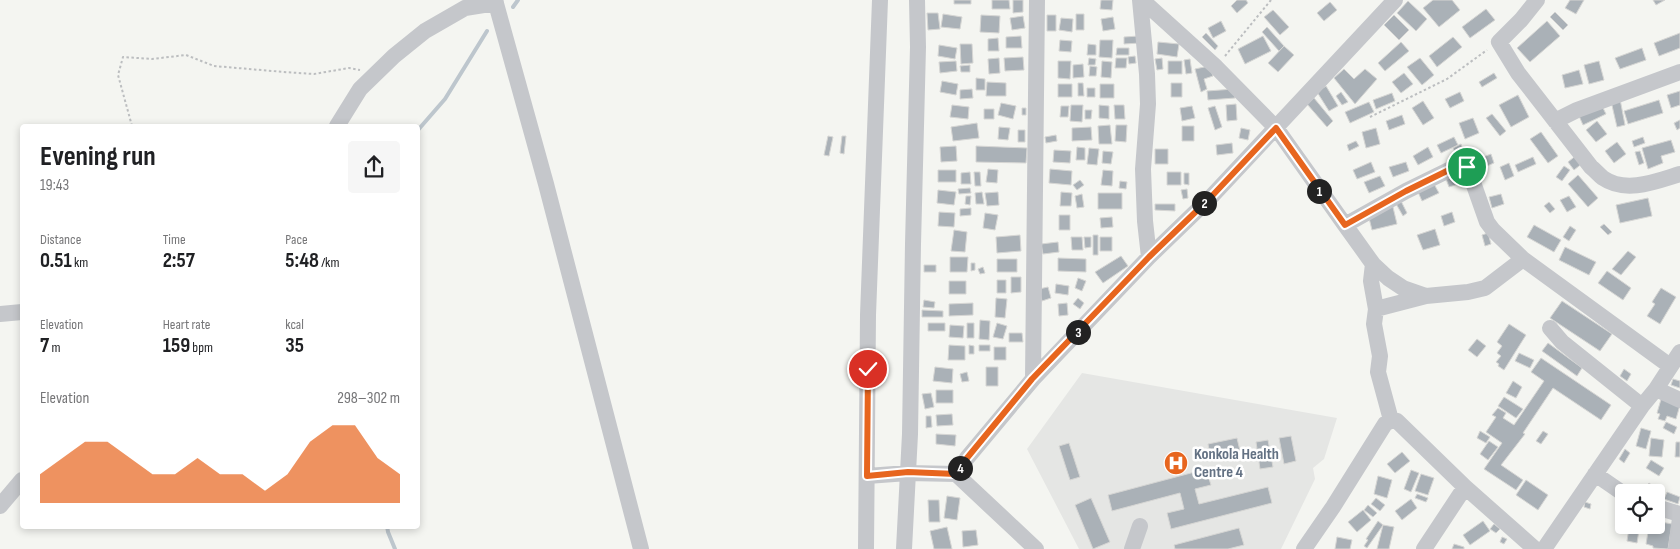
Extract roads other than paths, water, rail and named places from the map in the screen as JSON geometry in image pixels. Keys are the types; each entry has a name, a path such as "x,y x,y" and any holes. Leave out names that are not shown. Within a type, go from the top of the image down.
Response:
{"street":[{"path":"866,549 868,315 880,0"},
{"path":"904,549 910,434 918,47 917,0"},
{"path":"1032,379 1038,0"},
{"path":"1141,0 1148,104 1143,168 1145,221 1149,257"},
{"path":"1141,0 1216,68 1276,128 1373,264 1388,278 1403,288 1426,296"},
{"path":"956,474 972,451 1032,379 1149,257 1211,197 1395,0"},
{"path":"1538,0 1499,42 1518,73 1592,167 1604,178 1618,185 1636,186 1680,174"},
{"path":"338,124 360,89 394,56 433,27 464,8 496,1 546,184 641,549"},
{"path":"1555,121 1577,110 1680,72"},
{"path":"1345,225 1406,191 1455,167 1463,165 1468,170 1487,222 1523,260 1590,306 1670,366"},
{"path":"1376,309 1426,296 1468,292 1485,288 1523,260"},
{"path":"1373,264 1372,280 1376,309 1374,324 1380,356 1378,372 1391,420"},
{"path":"0,314 20,312"},
{"path":"1550,328 1562,342 1642,406"},
{"path":"1544,549 1680,352"},
{"path":"1656,389 1680,400"},
{"path":"1304,549 1385,424 1391,420 1397,421 1535,549"},
{"path":"867,476 908,472 956,474 1036,549"},
{"path":"1595,474 1615,488"},
{"path":"0,506 20,482"},
{"path":"1424,549 1465,486"},
{"path":"1665,510 1680,514"},
{"path":"1676,549 1680,518"},
{"path":"1132,549 1140,526"}],"waterway":[{"path":"513,7 518,0"},
{"path":"420,128 445,99 487,31"},
{"path":"388,529 395,549"}],"place":[{"name":"Konkola Health Centre 4","path":"1176,463"}]}
